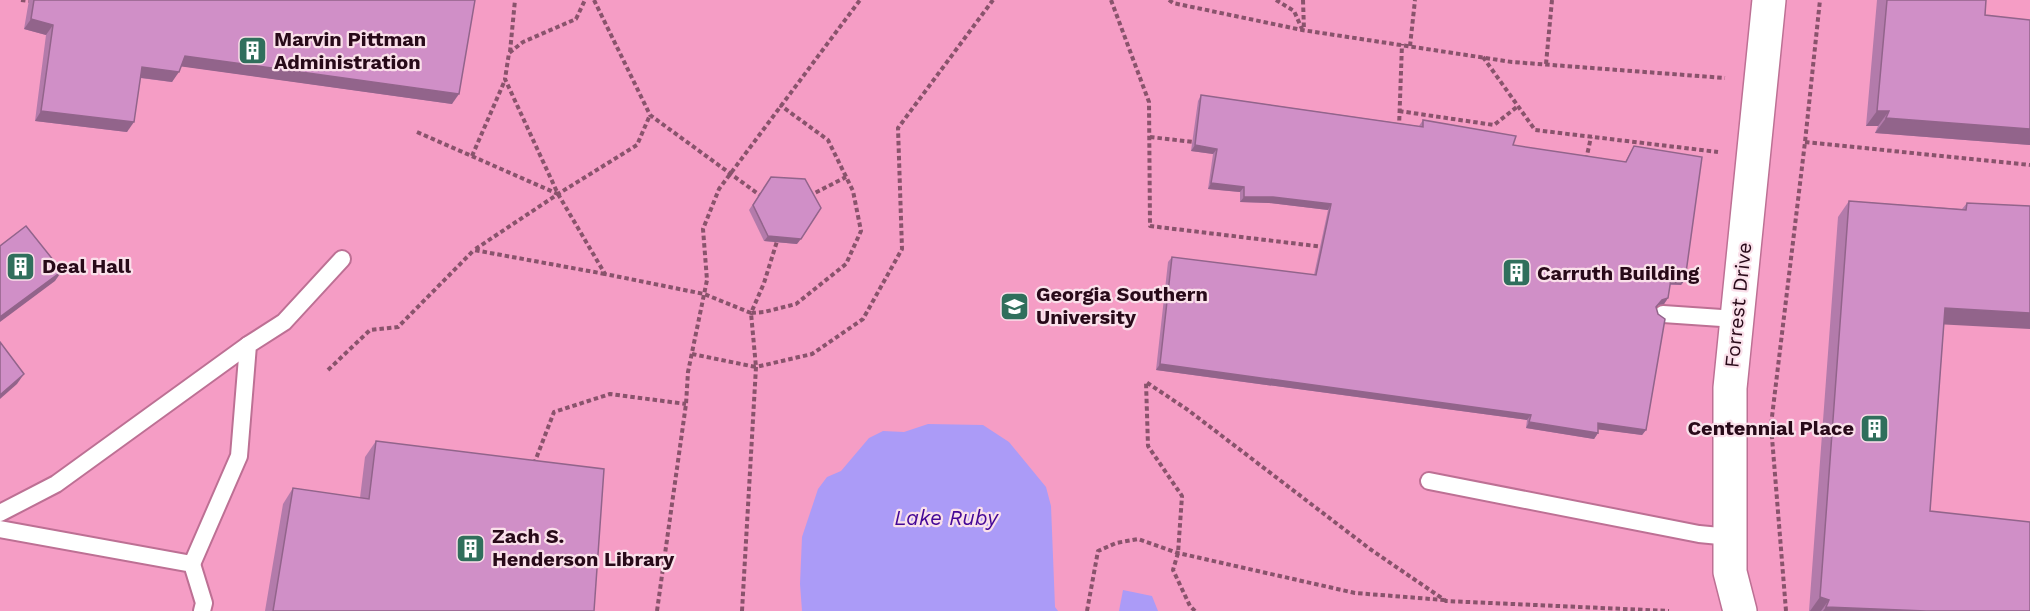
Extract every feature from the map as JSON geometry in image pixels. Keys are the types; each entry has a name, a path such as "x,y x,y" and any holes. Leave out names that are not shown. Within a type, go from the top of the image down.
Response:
{"street":[{"name":"Forrest Drive","path":"1740,611 1730,572 1730,388 1769,0"}],"lane":[{"path":"0,513 56,484 248,345 284,322 342,259"},
{"path":"1663,314 1736,319"},
{"path":"202,611 204,603 192,564 239,456 248,345"},
{"path":"1429,481 1699,534 1730,537"},
{"path":"0,529 192,564"}],"path":[{"path":"21,0 29,1"},
{"path":"472,156 506,79 515,0"},
{"path":"509,53 523,42 576,19 585,0"},
{"path":"594,0 650,115 764,198"},
{"path":"657,611 692,354 707,280 703,230 719,189 729,174 860,0"},
{"path":"692,354 756,368 812,354 863,318 902,249 898,128 992,1 984,0"},
{"path":"1111,0 1149,102 1150,226 1328,248"},
{"path":"1169,0 1173,3 1303,30 1484,57 1732,78"},
{"path":"1276,0 1294,11 1303,30"},
{"path":"1303,0 1303,30"},
{"path":"1410,46 1415,0"},
{"path":"1546,64 1552,0"},
{"path":"1786,611 1771,425 1820,0"},
{"path":"1398,133 1402,44"},
{"path":"1484,57 1535,130 1707,152 1724,152"},
{"path":"506,79 558,194 605,274"},
{"path":"474,250 704,294 751,313 796,304 846,264 861,231 853,191 828,140 780,105"},
{"path":"1399,111 1494,125 1518,106"},
{"path":"328,370 370,330 398,327 474,250 637,145 650,115"},
{"path":"417,132 558,194"},
{"path":"1150,136 1192,142"},
{"path":"1586,162 1591,137"},
{"path":"1805,142 2030,165"},
{"path":"800,201 846,177"},
{"path":"742,611 756,368 751,313 778,243 779,232"},
{"path":"1195,611 1190,606 1173,570 1178,553 1182,496 1148,446 1146,382 1188,410 1370,549 1446,601"},
{"path":"533,466 554,412 610,394 686,404"},
{"path":"1087,611 1098,551 1116,543 1138,539 1178,553 1355,593 1446,601 1669,611"}],"shaded area":[{"name":"Georgia Southern University","path":"0,0 2030,0 2030,611 0,611"}],"water":[{"name":"Lake Ruby","path":"928,424 983,425 1009,442 1046,487 1051,506 1055,607 1058,611 802,611 800,584 802,537 818,489 827,477 841,471 869,438 883,431 904,432"},
{"path":"1123,590 1152,596 1158,611 1119,611"}],"building":[{"name":"Marvin Pittman Administration","path":"34,0 475,0 459,94 185,56 179,72 142,67 134,122 41,111 53,25 31,19"},
{"path":"1887,0 1986,0 1985,15 2030,20 2030,129 1886,118 1889,111 1877,111"},
{"name":"Carruth Building","path":"1201,95 1423,127 1423,120 1516,136 1513,145 1626,162 1634,146 1702,157 1685,280 1671,279 1668,298 1662,300 1656,307 1658,314 1665,319 1646,430 1598,423 1598,433 1529,422 1531,415 1160,364 1172,257 1316,275 1331,204 1273,197 1244,197 1244,187 1211,183 1217,149 1195,145"},
{"path":"771,177 805,179 821,208 801,239 768,236 753,205"},
{"name":"Centennial Place","path":"1849,201 1966,210 1967,203 2030,206 2030,313 1945,308 1930,511 2030,522 2030,611 1926,611 1826,607 1829,600 1820,597"},
{"name":"Deal Hall","path":"26,226 62,271 0,317 0,246"},
{"path":"0,342 24,374 0,395"},
{"name":"Zach S. Henderson Library","path":"376,441 604,469 594,611 273,611 293,488 369,499"}],"place":[{"name":"Marvin Pittman Administration","path":"253,50"},
{"name":"Deal Hall","path":"21,266"},
{"name":"Carruth Building","path":"1516,273"},
{"name":"Georgia Southern University","path":"1015,306"},
{"name":"Centennial Place","path":"1875,428"},
{"name":"Zach S. Henderson Library","path":"471,548"}]}
